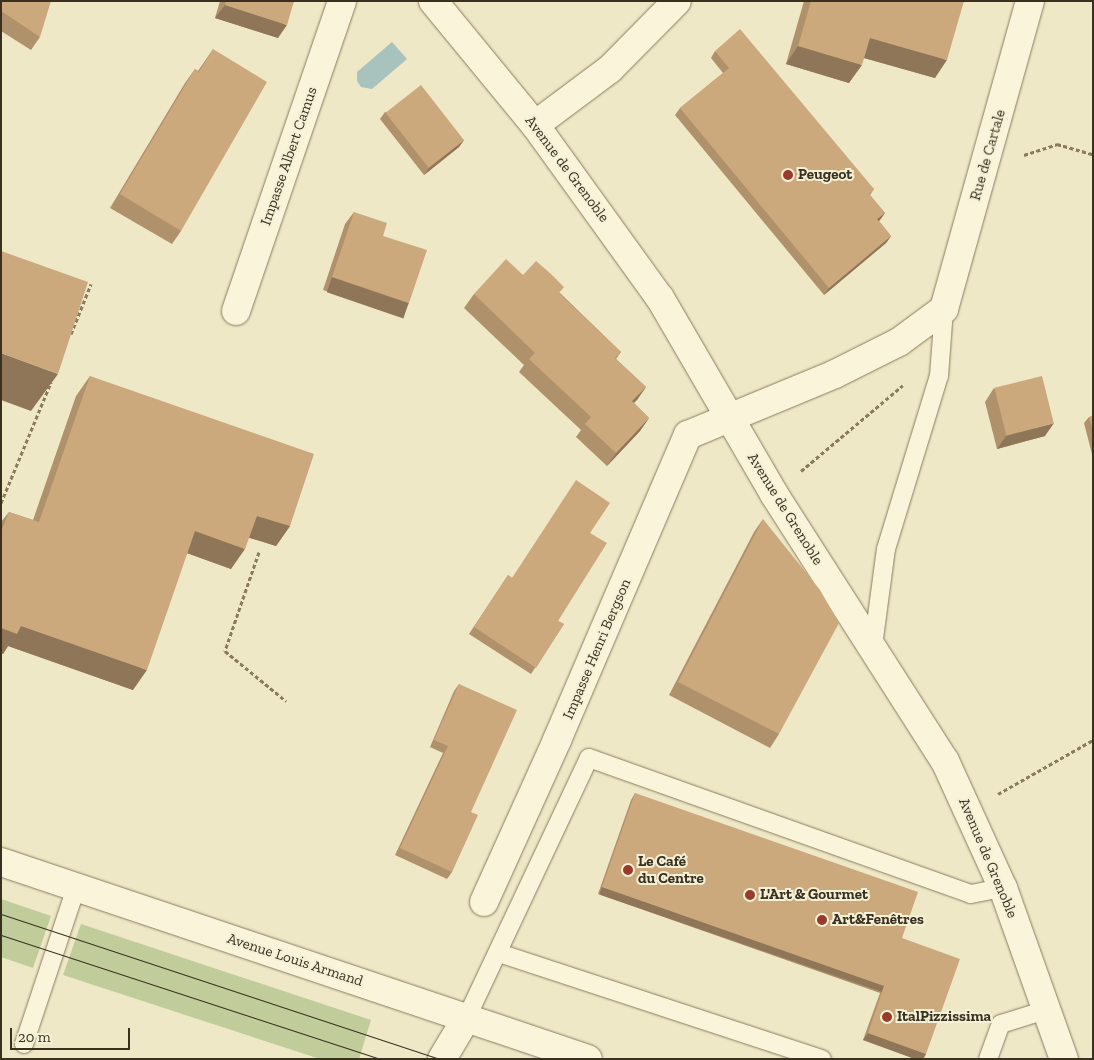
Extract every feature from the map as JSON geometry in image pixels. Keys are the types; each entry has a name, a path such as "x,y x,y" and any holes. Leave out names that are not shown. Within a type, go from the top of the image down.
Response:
{"street":[{"name":"Impasse Albert Camus","path":"236,311 342,1"},
{"name":"Avenue de Grenoble","path":"433,1 535,125 660,298 774,494 945,761 1003,888 1064,1059"},
{"path":"535,125 610,69 677,1"},
{"name":"Rue de Cartale","path":"944,309 1030,1"},
{"path":"729,419 835,374 891,346 944,309"},
{"name":"Impasse Henri Bergson","path":"484,902 558,740 688,434 729,419"},
{"name":"Avenue Louis Armand","path":"1,862 588,1059"},
{"path":"442,1059 467,1017"}],"lane":[{"path":"873,646 886,549 938,376 944,309"},
{"path":"467,1017 499,953 589,758 971,894 1003,888"},
{"path":"24,1044 76,888"},
{"path":"499,953 822,1059"},
{"path":"988,1059 1001,1024 1046,1010"}],"path":[{"path":"1020,156 1057,144 1093,154"},
{"path":"69,339 91,284"},
{"path":"1,503 54,375"},
{"path":"774,494 905,384"},
{"path":"259,552 225,651 286,701"},
{"path":"1002,792 1093,740"}],"green space":[{"path":"1,899 51,916 33,968 1,957"},
{"path":"81,924 371,1020 359,1059 320,1059 63,975"}],"water":[{"path":"392,42 407,59 372,89 361,87 357,81 357,72"}],"building":[{"path":"1,1 51,1 40,37 1,11"},
{"path":"226,1 294,1 287,25 225,5"},
{"path":"811,1 964,1 947,60 870,38 862,65 798,46"},
{"name":"Peugeot","path":"740,29 874,189 869,194 885,213 877,219 891,236 829,288 680,108 729,68 715,51"},
{"path":"213,49 267,82 181,231 120,194 195,69 199,72"},
{"path":"421,85 464,140 429,168 386,113"},
{"path":"354,212 387,223 383,236 427,250 409,303 332,277"},
{"path":"1,251 88,282 58,374 1,353"},
{"path":"506,259 523,275 536,261 550,273 564,287 559,293 621,352 615,358 646,387 632,401 649,418 616,453 585,424 591,417 529,359 535,353 474,294"},
{"path":"90,376 314,454 290,526 257,516 245,549 195,531 147,670 21,626 17,634 1,628 1,532 9,512 39,522"},
{"path":"1042,376 1054,424 1006,435 994,388"},
{"path":"1093,416 1093,431 1089,417"},
{"path":"576,480 610,503 590,533 607,543 558,621 564,624 536,668 474,627 508,575 512,578"},
{"path":"763,519 820,590 839,623 779,734 678,682"},
{"path":"459,684 517,710 471,812 478,815 452,872 400,848 448,746 434,740"},
{"path":"635,793 918,892 902,938 960,959 926,1054 868,1033 884,986 602,887"}],"tram line":[{"path":"1,914 440,1059"},
{"path":"1,935 380,1059"}],"place":[{"name":"Peugeot","path":"788,175"},
{"name":"Le Café du Centre","path":"628,870"},
{"name":"L'Art & Gourmet","path":"750,895"},
{"name":"Art&Fenêtres","path":"822,920"},
{"name":"ItalPizzissima","path":"887,1017"}]}
